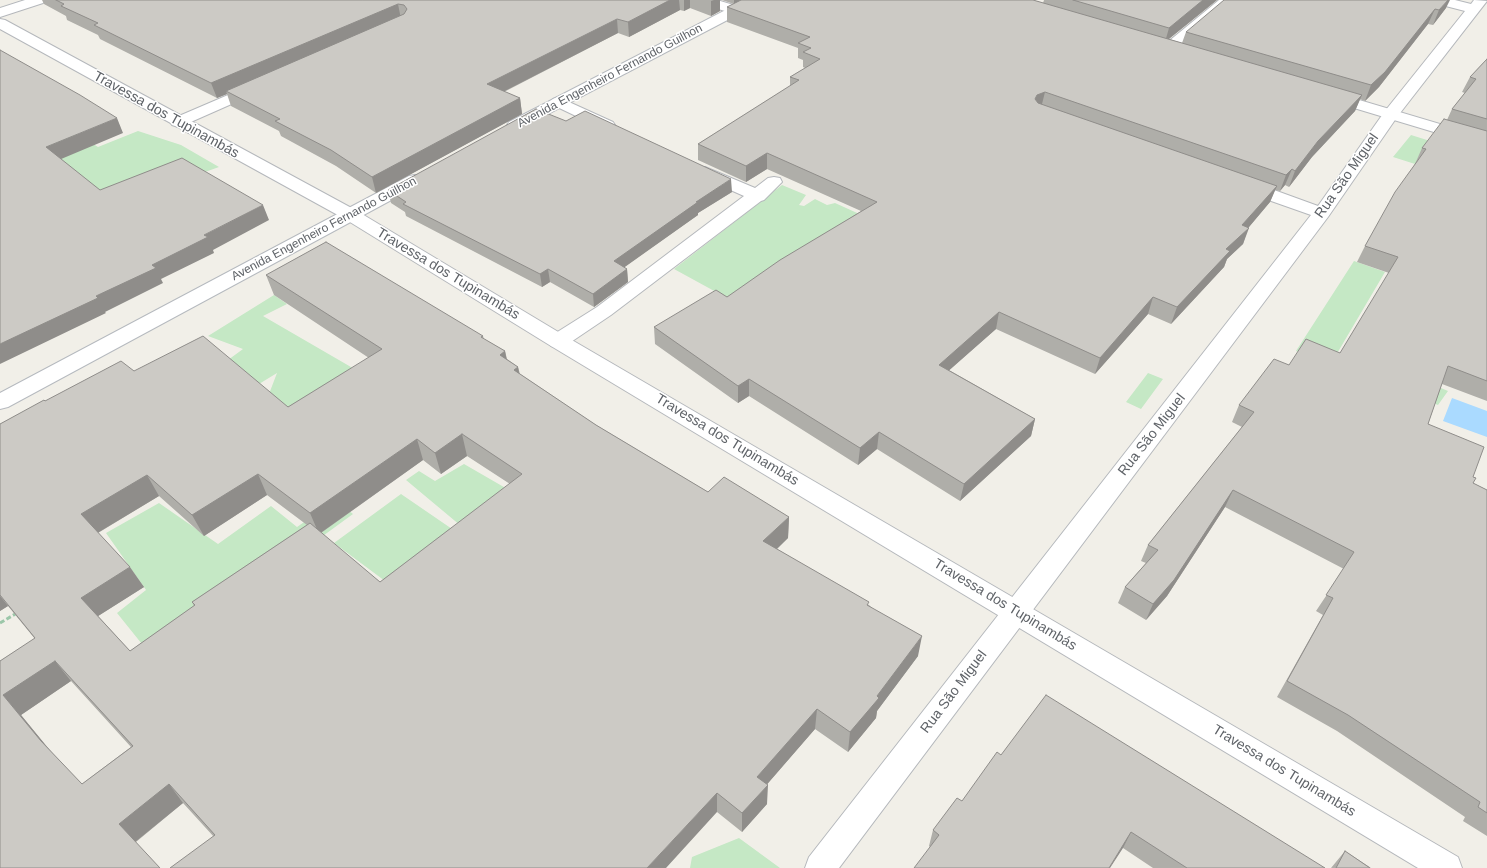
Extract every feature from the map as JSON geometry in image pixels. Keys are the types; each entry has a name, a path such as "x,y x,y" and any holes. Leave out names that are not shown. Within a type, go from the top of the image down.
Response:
{"street":[{"path":"0,13 38,0"},
{"path":"703,0 735,10"},
{"name":"Avenida Engenheiro Fernando Guilhon","path":"503,132 755,0"},
{"path":"1168,49 1227,0"},
{"path":"1439,0 1478,4"},
{"name":"Rua São Miguel","path":"820,868 1322,213 1390,114 1478,4"},
{"name":"Travessa dos Tupinambás","path":"0,23 350,216 1447,868"},
{"path":"1154,45 1184,54"},
{"path":"178,122 266,84"},
{"path":"1314,92 1487,143"},
{"path":"558,102 622,132"},
{"path":"692,166 758,196"},
{"name":"Avenida Engenheiro Fernando Guilhon","path":"0,402 428,173"},
{"path":"558,341 604,311 758,196 774,182"},
{"path":"1233,182 1322,213"}],"path":[{"path":"0,623 20,611"}],"green space":[{"path":"69,129 98,147 138,131 181,145 219,167 146,193 91,193 0,157"},
{"path":"1411,135 1462,151 1426,149 1415,164 1393,157"},
{"path":"782,185 806,195 799,205 804,206 815,199 827,205 835,203 866,217 738,304 674,269"},
{"path":"1354,261 1385,272 1332,362 1345,347 1448,391 1438,405 1296,351"},
{"path":"274,295 287,304 263,316 401,396 291,424 269,394 277,373 259,384 228,360 243,349 208,336"},
{"path":"1148,373 1163,379 1141,409 1126,402"},
{"path":"464,464 509,490 467,531 406,480 419,471 435,481"},
{"path":"401,494 455,531 389,584 334,543"},
{"path":"336,500 353,514 154,659 117,613 146,590 106,533 159,503 218,544 271,506 297,527"},
{"path":"739,838 780,868 690,868 692,857"}],"water":[{"path":"1452,398 1487,411 1487,437 1443,421"}],"building":[{"path":"56,0 670,0 628,22 617,19 487,84 520,98 372,177 331,150 275,121 280,119 226,91 404,14 407,9 404,5 398,4 211,83 94,25 98,23 61,6 64,4"},
{"path":"741,0 1033,0 1362,95 1318,141 1295,171 1292,169 1286,175 1045,92 1037,95 1035,99 1038,103 1277,186 1242,225 1249,228 1226,249 1230,251 1177,307 1153,297 1100,358 999,312 939,365 1035,419 964,484 879,432 860,448 749,379 738,386 654,327 716,290 727,297 780,260 877,202 767,153 746,166 698,144 799,80 790,77 820,59 803,52 811,48 798,43 810,37 727,7"},
{"path":"1073,0 1203,0 1169,28"},
{"path":"1224,0 1448,0 1439,10 1435,9 1385,72 1371,85 1186,32"},
{"path":"0,50 80,95 117,118 46,147 100,190 182,158 263,205 204,235 208,237 152,265 156,268 96,296 98,298 0,344"},
{"path":"1487,59 1487,119 1452,109 1476,79 1470,77"},
{"path":"536,109 566,121 585,111 731,179 696,202 698,202 614,261 627,269 593,294 548,269 540,274 403,204 406,202 388,190"},
{"path":"1444,119 1487,131 1487,381 1448,366 1428,424 1484,447 1473,477 1476,478 1473,483 1487,490 1487,813 1478,807 1480,802 1348,715 1287,681 1333,598 1326,595 1354,552 1233,490 1174,580 1153,604 1125,587 1158,550 1148,545 1254,412 1239,405 1274,359 1289,365 1306,339 1340,353 1398,257 1365,246 1395,192 1426,149 1422,148"},
{"path":"326,242 483,336 481,337 505,351 500,355 518,367 514,370 596,425 708,492 724,477 789,517 763,541 869,602 867,605 922,636 877,696 879,698 850,732 817,709 757,777 768,785 742,813 717,793 647,868 170,868 215,835 169,784 119,824 160,868 0,868 0,661 35,638 0,595 0,424 121,361 134,371 203,336 288,407 382,349 266,275","holes":["462,434 522,474 380,582 310,523 192,602 195,605 130,651 81,598 130,567 81,514 147,475 192,515 258,474 310,513 417,439 435,453","55,661 133,746 82,784 41,741 3,695"]},
{"path":"1046,695 1325,868 1187,868 1131,832 1109,868 914,868 939,835 933,830 957,798 962,801 997,752 1001,755"},
{"path":"1345,851 1370,868 1336,868"}]}
